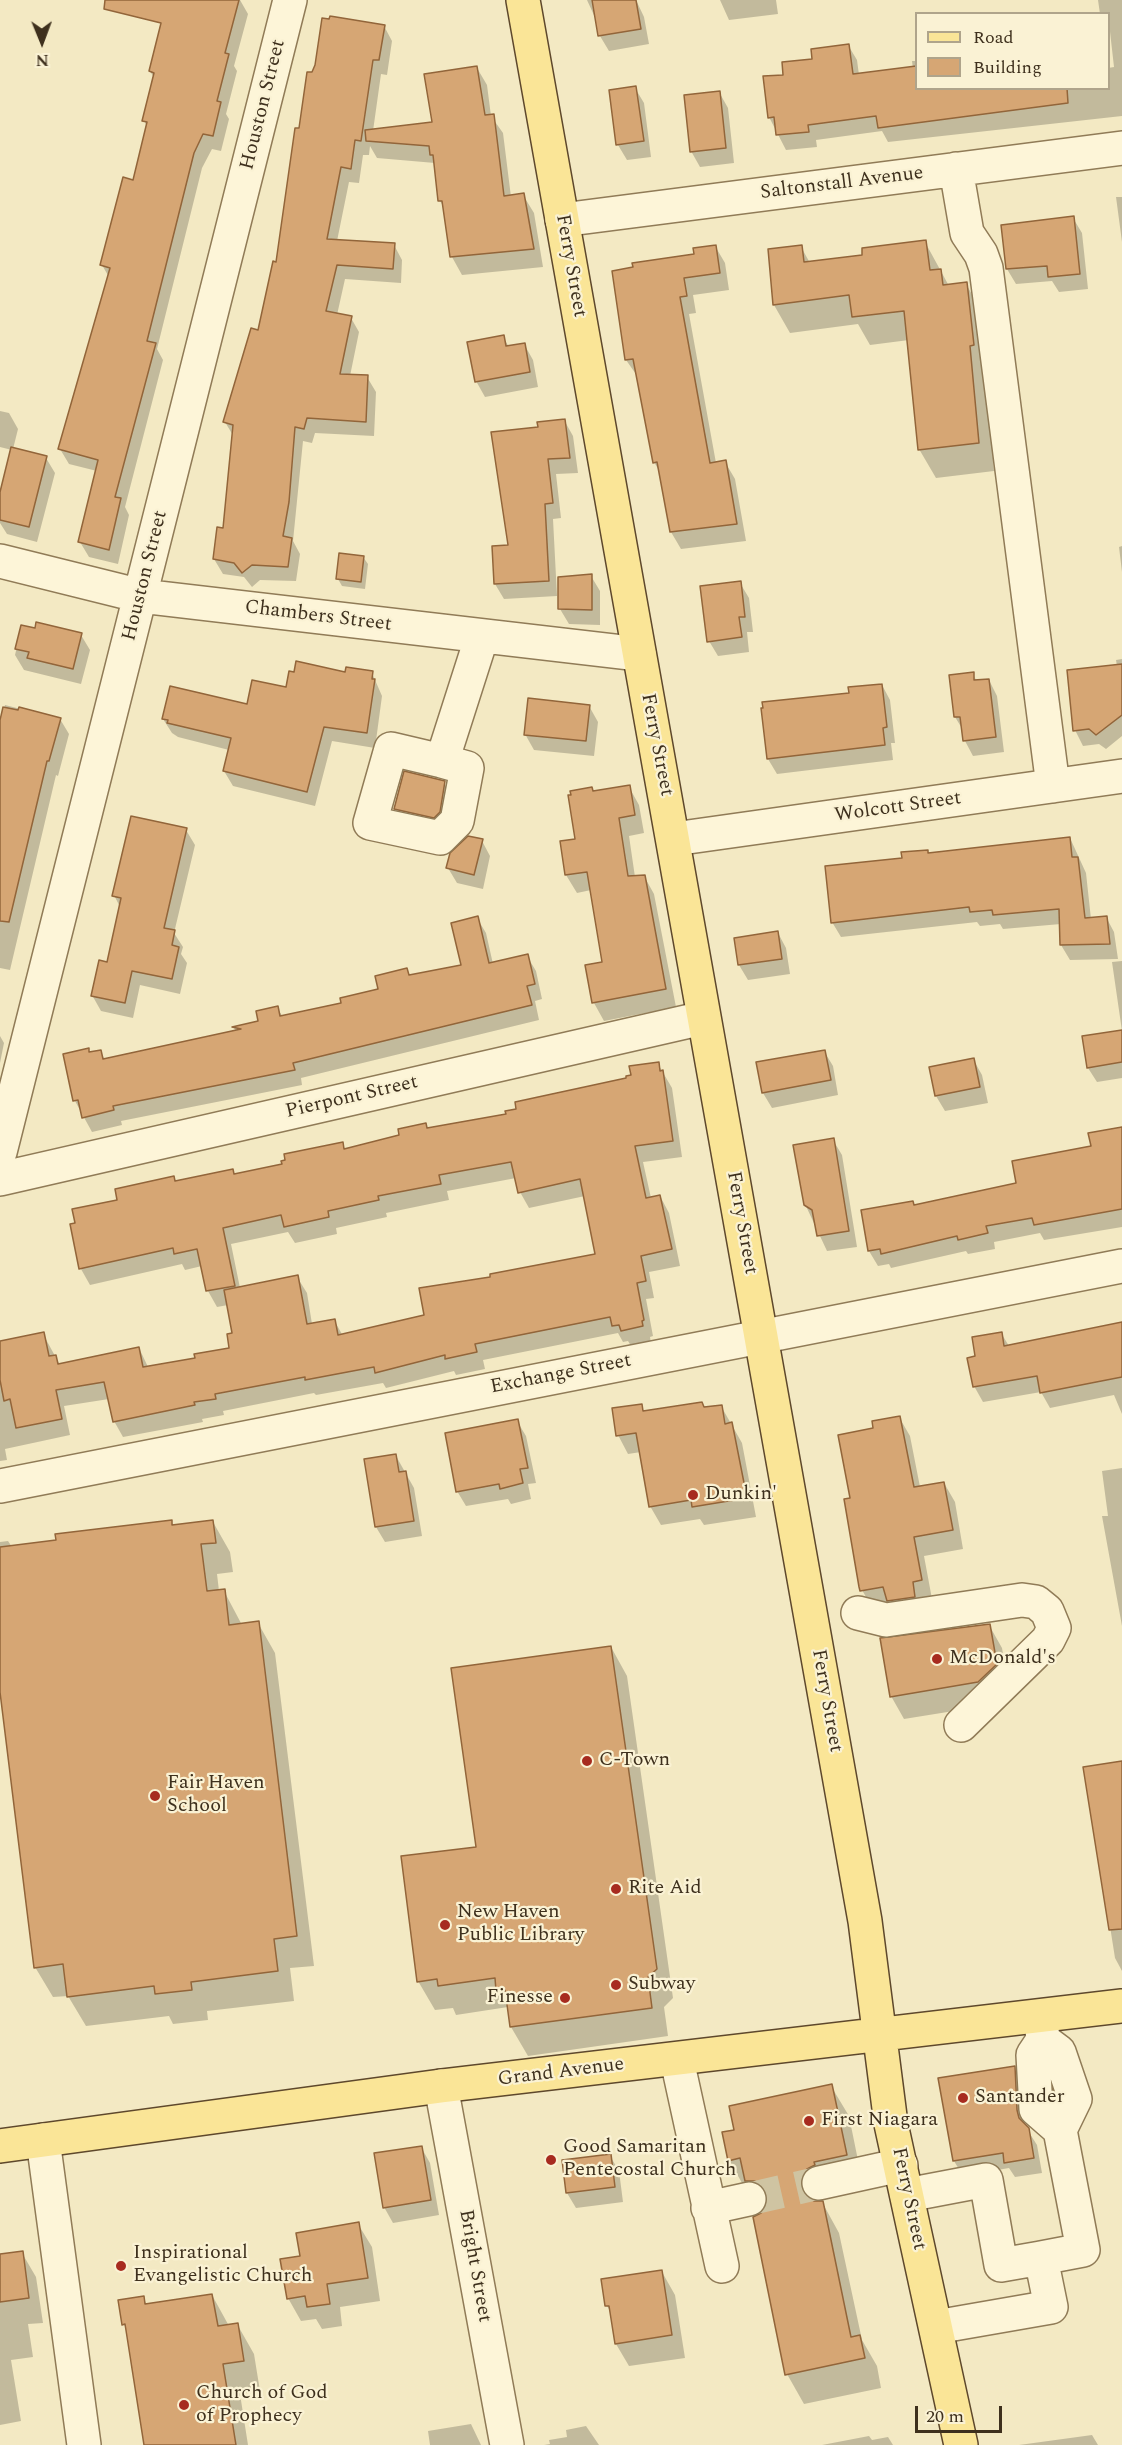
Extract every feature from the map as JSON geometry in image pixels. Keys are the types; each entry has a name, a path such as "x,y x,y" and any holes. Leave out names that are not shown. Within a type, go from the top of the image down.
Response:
{"main road":[{"name":"Ferry Street","path":"523,0 865,1920 890,2113 962,2445"},
{"name":"Grand Avenue","path":"0,2146 441,2086 677,2060 879,2033 1041,2027 1122,2006"}],"street":[{"name":"Houston Street","path":"0,1152 290,0"},
{"name":"Saltonstall Avenue","path":"562,220 1122,148"},
{"path":"956,169 967,233 981,254 986,268 1053,786"},
{"name":"Chambers Street","path":"0,561 141,596 639,654"},
{"path":"442,761 482,636"},
{"name":"Wolcott Street","path":"674,839 1122,776"},
{"name":"Pierpont Street","path":"0,1179 703,1018"},
{"name":"Exchange Street","path":"0,1486 1122,1266"},
{"path":"858,1613 886,1620 1022,1600 1036,1602 1047,1611 1054,1628 1048,1640 961,1725"},
{"path":"819,2183 986,2180 1001,2265 1083,2250 1060,2130 1036,2109 1033,2055 1041,2027"},
{"path":"677,2060 722,2266"},
{"name":"Bright Street","path":"441,2086 507,2445"},
{"path":"43,2140 84,2445"},
{"path":"708,2208 749,2199"},
{"path":"936,2327 1051,2307 1041,2258"}],"building":[{"path":"105,0 239,0 225,53 229,54 217,101 221,102 213,136 203,134 194,153 147,341 156,343 115,497 121,498 109,550 78,542 98,460 58,449 110,268 100,265 123,177 133,180 147,122 142,121 154,73 149,71 161,23 104,9"},
{"path":"592,0 636,0 641,29 598,36"},
{"path":"330,16 385,25 379,60 373,60 361,141 355,140 351,169 341,167 327,239 395,243 393,269 337,265 326,311 352,316 340,374 368,375 366,422 307,418 304,429 295,427 289,502 283,536 292,538 288,567 252,565 242,573 234,563 213,559 217,527 223,528 233,425 223,422 251,328 258,330 273,261 276,262 295,128 299,128 307,72 312,72 315,65 322,18 329,19"},
{"path":"849,44 853,74 915,66 915,90 1067,90 1068,103 878,128 876,116 808,125 809,132 776,135 774,117 768,118 763,76 783,75 782,62 812,59 811,49"},
{"path":"477,66 485,115 494,114 504,196 524,193 534,249 450,257 442,201 438,201 433,155 430,155 429,146 366,141 365,130 432,122 424,74"},
{"path":"636,86 644,141 616,145 609,90"},
{"path":"720,91 726,148 690,152 684,95"},
{"path":"1074,216 1080,274 1048,277 1047,266 1006,269 1001,225"},
{"path":"926,240 930,270 941,269 943,285 967,282 974,345 970,346 979,443 918,450 904,311 852,317 849,295 773,305 768,249 802,245 804,262 862,255 862,248"},
{"path":"716,245 720,273 684,278 687,296 680,297 710,463 726,460 737,524 670,532 657,462 653,463 633,359 625,360 612,271 633,267 632,263 694,254 693,248"},
{"path":"504,335 506,346 525,343 530,372 475,382 467,342"},
{"path":"565,419 570,458 548,459 553,503 545,504 549,581 494,584 492,546 508,545 491,432 538,427 537,422"},
{"path":"11,447 47,456 29,527 0,520 0,492"},
{"path":"339,553 364,556 361,582 336,579"},
{"path":"592,574 592,610 558,609 558,577"},
{"path":"741,581 745,617 739,617 742,637 707,642 700,586"},
{"path":"36,622 82,633 73,669 27,658 29,652 15,649 21,625 35,628"},
{"path":"296,661 345,672 346,667 373,671 372,679 375,679 367,733 324,727 307,792 223,771 231,738 167,723 168,720 162,719 170,686 247,704 252,680 286,687 289,671 294,672"},
{"path":"1122,664 1122,715 1096,735 1089,729 1073,731 1067,670"},
{"path":"974,672 974,680 989,679 996,737 963,741 960,717 954,717 949,675"},
{"path":"882,684 887,727 883,728 885,745 767,759 762,702 849,693 848,687"},
{"path":"528,698 590,705 586,741 524,735"},
{"path":"3,707 18,710 19,707 61,718 49,761 47,761 9,922 0,921 0,720"},
{"path":"404,771 445,781 440,812 434,818 394,809"},
{"path":"630,785 635,815 619,818 628,876 645,875 666,989 592,1003 585,965 602,962 587,872 565,875 560,841 575,839 568,795 571,795 570,791 592,787 593,791"},
{"path":"131,816 187,828 164,928 175,930 172,945 179,947 172,979 132,971 125,1003 91,996 99,960 107,962 121,898 112,896"},
{"path":"468,836 483,839 474,875 446,868 450,853"},
{"path":"1070,837 1072,857 1078,857 1085,918 1107,916 1110,944 1060,945 1059,909 993,915 992,910 970,912 969,907 831,923 825,866 902,858 901,852 928,850 928,853"},
{"path":"478,916 489,963 528,954 535,984 527,986 532,1005 293,1063 295,1070 113,1106 114,1110 82,1118 78,1100 73,1101 63,1054 89,1048 89,1052 101,1050 103,1059 241,1029 232,1027 258,1021 256,1011 278,1006 280,1016 341,1003 340,998 378,989 375,976 407,968 409,975 461,965 451,923"},
{"path":"778,931 782,959 738,965 734,938"},
{"path":"1122,1030 1122,1062 1087,1068 1082,1036"},
{"path":"825,1050 831,1080 762,1093 756,1062"},
{"path":"974,1058 980,1087 935,1096 929,1067"},
{"path":"659,1062 660,1071 663,1070 673,1141 635,1146 646,1198 660,1195 672,1249 641,1256 646,1281 637,1283 644,1320 642,1321 643,1326 621,1331 619,1325 612,1326 610,1317 475,1344 477,1352 445,1359 445,1355 375,1373 374,1367 215,1394 216,1399 194,1402 195,1405 113,1422 104,1382 56,1390 62,1419 16,1428 10,1399 4,1401 0,1380 0,1341 44,1332 49,1356 56,1355 58,1364 139,1347 143,1367 195,1358 194,1354 229,1348 227,1334 232,1333 224,1290 298,1275 307,1324 335,1319 338,1335 424,1315 419,1288 490,1277 490,1274 595,1254 580,1179 518,1193 511,1162 439,1175 441,1184 378,1196 379,1200 328,1211 329,1217 284,1227 281,1215 223,1228 235,1286 206,1291 197,1249 174,1254 173,1248 79,1269 70,1224 75,1223 72,1209 117,1200 115,1189 174,1176 175,1181 233,1169 234,1174 282,1164 281,1161 285,1160 284,1154 343,1142 344,1149 399,1135 398,1129 426,1123 427,1128 506,1114 505,1111 516,1109 515,1102 626,1078 631,1075 629,1066"},
{"path":"1122,1127 1122,1209 1034,1225 1032,1218 986,1226 988,1233 958,1240 957,1236 881,1254 880,1249 868,1251 861,1210 913,1201 914,1205 1016,1183 1012,1161 1091,1146 1088,1133"},
{"path":"834,1138 849,1231 817,1236 812,1210 804,1205 793,1145"},
{"path":"1122,1322 1122,1377 1040,1393 1037,1376 973,1387 967,1358 975,1356 972,1337 1002,1332 1004,1346"},
{"path":"702,1402 704,1407 722,1405 725,1424 732,1422 747,1498 692,1507 691,1500 649,1507 636,1433 616,1436 612,1408 642,1404 643,1411"},
{"path":"900,1416 914,1487 944,1482 953,1530 914,1537 922,1580 913,1582 915,1597 887,1601 883,1587 860,1591 844,1499 850,1498 838,1435 873,1428 872,1421"},
{"path":"518,1419 528,1468 520,1469 523,1483 500,1489 499,1484 456,1492 445,1433"},
{"path":"396,1454 399,1472 406,1471 414,1521 375,1527 364,1459"},
{"name":"Fair Haven School","path":"172,1520 172,1525 213,1520 216,1543 201,1544 207,1591 225,1589 229,1625 259,1621 297,1936 274,1939 278,1971 191,1982 192,1990 155,1994 154,1986 67,1997 63,1964 34,1968 0,1692 0,1547 56,1540 55,1534"},
{"path":"990,1624 997,1664 978,1682 890,1697 880,1638"},
{"path":"611,1646 657,1969 648,1977 652,2008 510,2027 505,1990 496,1991 495,1978 438,1986 437,1979 417,1982 401,1856 476,1847 451,1668"},
{"path":"1122,1761 1122,1929 1109,1930 1083,1767"},
{"path":"1015,2066 1017,2110 1019,2118 1029,2128 1034,2158 1004,2163 1003,2153 953,2161 938,2078"},
{"path":"832,2084 847,2155 814,2162 815,2165 807,2169 801,2177 801,2186 806,2196 814,2201 823,2201 851,2337 860,2335 865,2358 785,2375 753,2217 761,2213 767,2205 767,2194 755,2181 745,2181 740,2158 728,2161 722,2132 734,2130 729,2106"},
{"path":"422,2146 431,2200 383,2208 374,2153"},
{"path":"611,2154 615,2187 566,2193 562,2160"},
{"path":"359,2222 368,2278 327,2284 330,2304 307,2307 305,2296 287,2299 280,2259 300,2256 296,2233"},
{"path":"23,2251 29,2298 0,2302 0,2254"},
{"path":"662,2270 672,2335 615,2344 609,2306 605,2306 601,2279"},
{"name":"Church of God of Prophecy","path":"212,2294 218,2326 238,2323 244,2361 223,2364 236,2445 144,2445 125,2324 122,2325 118,2300 144,2296 145,2304"}],"tunnel":[{"path":"749,2199 819,2183"}],"place":[{"name":"Dunkin'","path":"693,1495"},
{"name":"McDonald's","path":"937,1659"},
{"name":"C-Town","path":"587,1761"},
{"name":"Fair Haven School","path":"155,1796"},
{"name":"Rite Aid","path":"616,1889"},
{"name":"New Haven Public Library","path":"445,1925"},
{"name":"Subway","path":"616,1985"},
{"name":"Finesse","path":"565,1998"},
{"name":"Santander","path":"963,2098"},
{"name":"First Niagara","path":"809,2121"},
{"name":"Good Samaritan Pentecostal Church","path":"551,2160"},
{"name":"Inspirational Evangelistic Church","path":"121,2266"},
{"name":"Church of God of Prophecy","path":"184,2405"}]}
